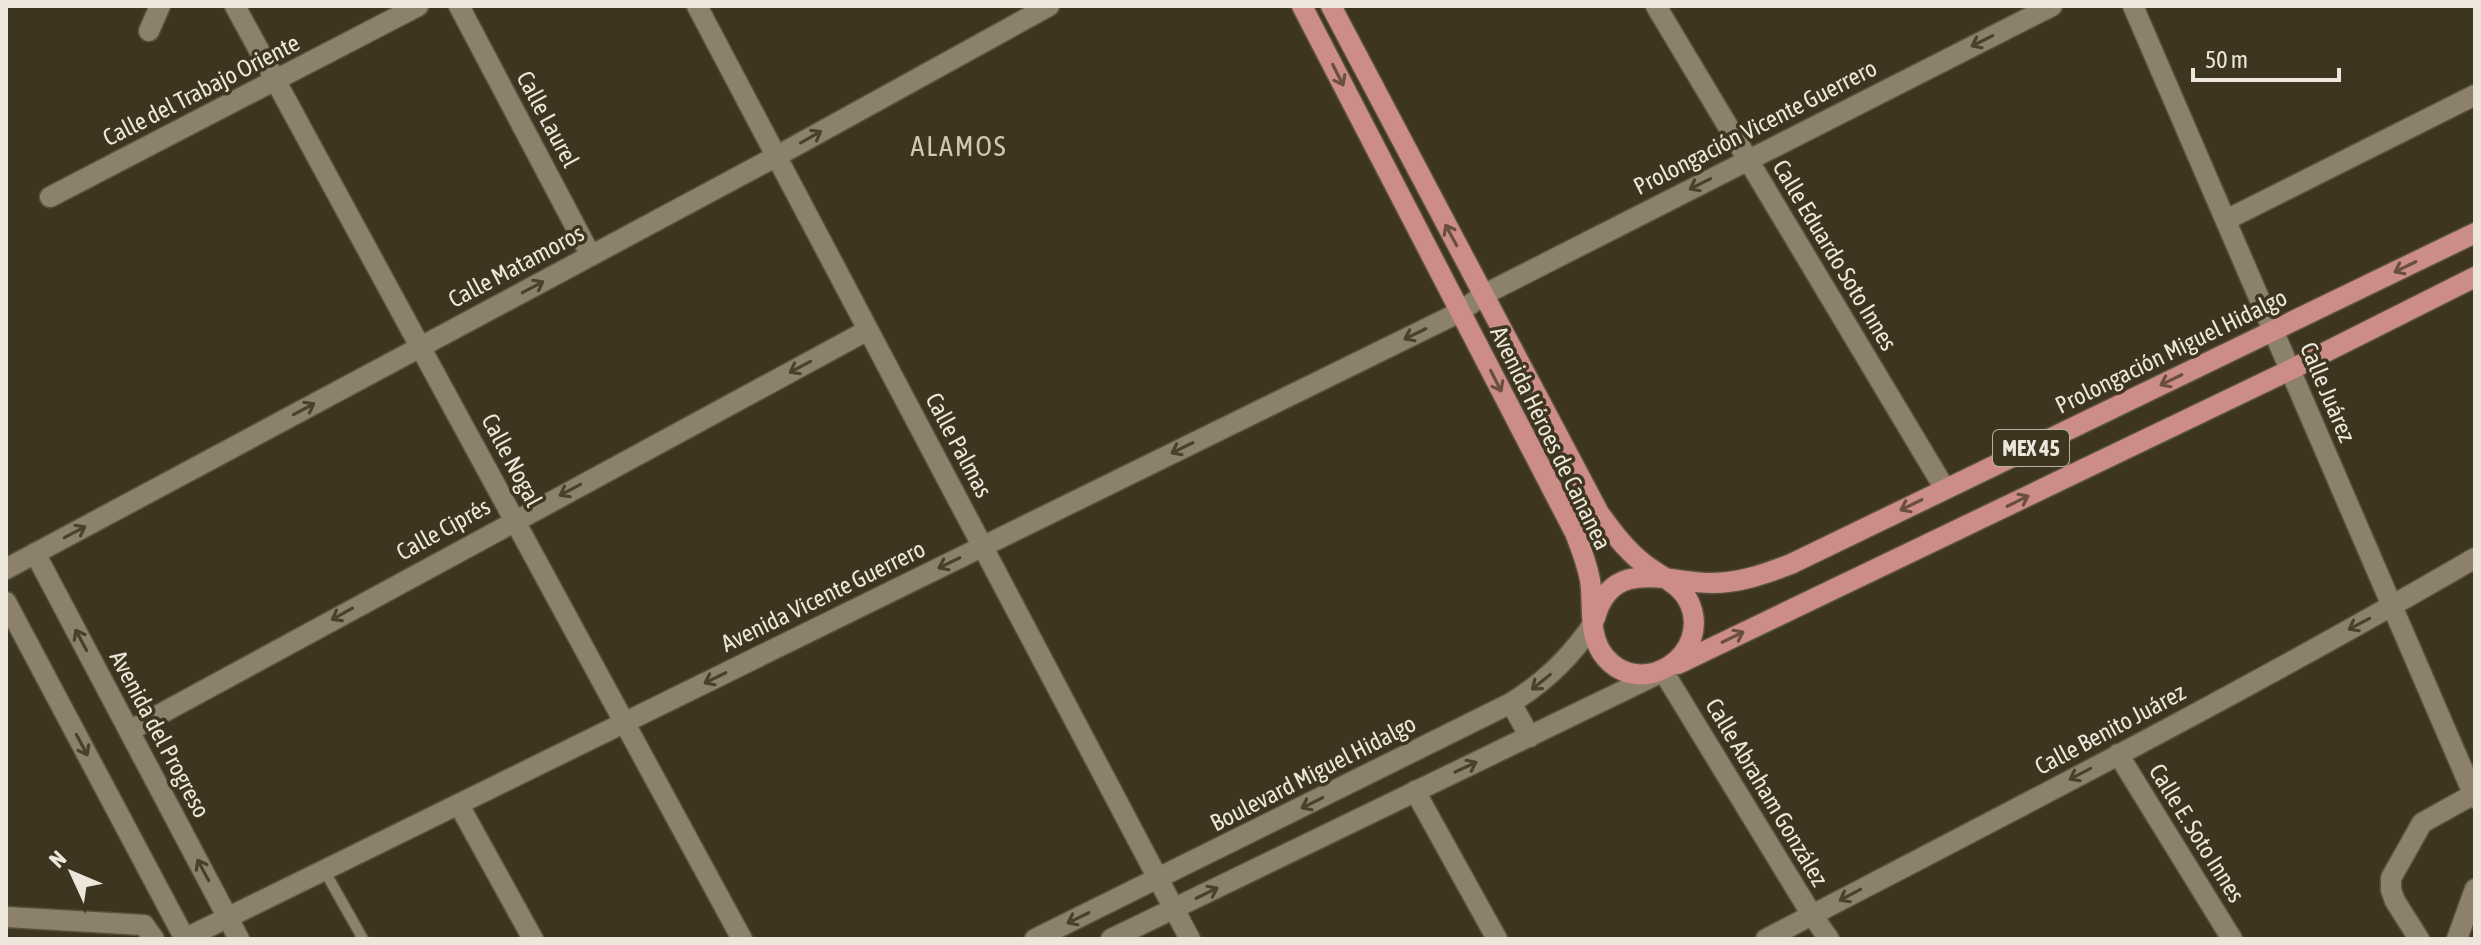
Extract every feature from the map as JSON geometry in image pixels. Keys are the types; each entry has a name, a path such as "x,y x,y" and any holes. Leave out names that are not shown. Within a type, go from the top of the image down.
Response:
{"main road":[{"name":"Avenida Héroes de Cananea","path":"1302,6 1575,533 1589,578 1596,641 1603,655 1615,667 1631,673 1647,675 1663,671 1678,662 1689,648 1694,632 1694,615 1688,599 1677,585 1627,548 1599,513 1331,6"},
{"name":"Prolongación Miguel Hidalgo","path":"1593,624 1605,596 1631,578 1647,575 1714,583 1741,581 1766,574 2475,233"},
{"name":"MEX 45","path":"1663,671 2290,370 2475,277"}],"street":[{"path":"149,31 160,6"},
{"name":"Calle Nogal","path":"235,6 742,939"},
{"name":"Calle del Trabajo Oriente","path":"50,197 418,6"},
{"name":"Calle Laurel","path":"459,6 591,256"},
{"name":"Calle Palmas","path":"697,6 1190,939"},
{"name":"Calle Matamoros","path":"6,569 777,156 1049,6"},
{"name":"Calle Eduardo Soto Innes","path":"1656,6 1945,489"},
{"name":"Prolongación Vicente Guerrero","path":"1483,295 2052,6"},
{"name":"Calle Juárez","path":"2133,6 2474,796"},
{"path":"2226,220 2475,95"},
{"name":"Avenida Vicente Guerrero","path":"185,939 1460,312 1483,295"},
{"name":"Calle Ciprés","path":"129,731 868,330"},
{"name":"Avenida del Progreso","path":"35,553 239,939"},
{"name":"Calle Benito Juárez","path":"1766,939 2118,754 2475,558"},
{"path":"6,602 185,939"},
{"name":"Boulevard Miguel Hidalgo","path":"1035,939 1511,703 1549,677 1573,652 1593,624"},
{"path":"1111,939 1663,671"},
{"name":"Calle Abraham González","path":"1663,671 1829,939"},
{"path":"1511,703 1530,737"},
{"name":"Calle E. Soto Innes","path":"2118,754 2232,939"},
{"path":"1415,791 1497,939"},
{"path":"2419,939 2395,901 2391,878 2422,823 2474,796"},
{"path":"459,805 533,939"},
{"path":"2457,939 2475,889"},
{"path":"6,917 144,925 154,939"}],"lane":[{"path":"324,870 363,939"}],"district":[{"name":"ALAMOS","path":"959,146"}]}
